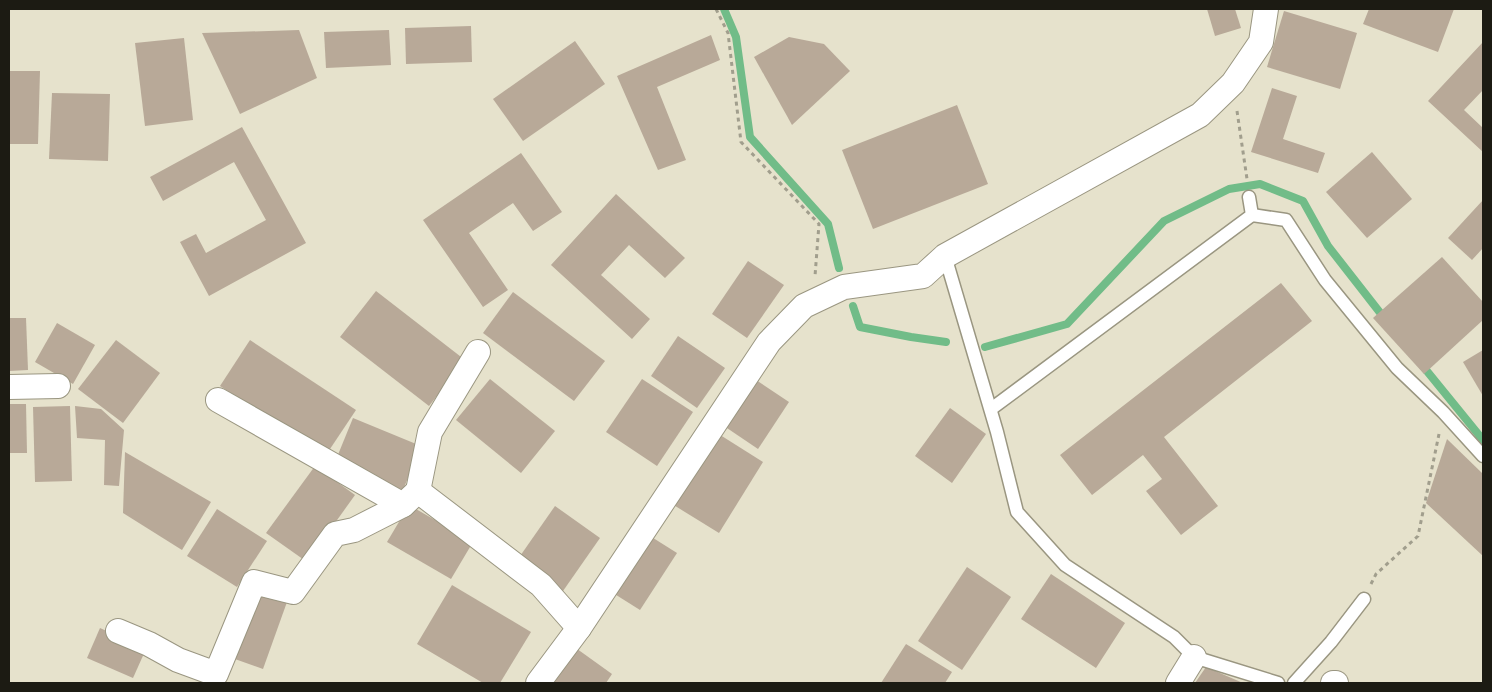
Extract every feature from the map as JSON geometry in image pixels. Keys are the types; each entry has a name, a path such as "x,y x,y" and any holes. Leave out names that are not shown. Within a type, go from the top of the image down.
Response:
{"street":[{"path":"538,683 579,628 769,342 804,306 844,287 922,276 945,256 1200,115 1233,83 1261,42 1266,9"},
{"path":"118,631 149,644 178,660 216,674 254,582 292,592 335,534 354,530 411,498 430,432 478,352"},
{"path":"9,387 58,386"},
{"path":"218,400 411,498 541,585 579,628"},
{"path":"1178,683 1194,657"}],"lane":[{"path":"1249,197 1252,215"},
{"path":"991,410 1252,215 1286,220 1324,280 1397,368 1443,412 1483,456"},
{"path":"945,256 991,410 1017,512 1065,565 1174,636 1194,657 1278,683"},
{"path":"1294,683 1331,642 1364,598"}],"path":[{"path":"716,9 728,33 741,142 819,224 813,301"},
{"path":"1233,83 1246,168"},
{"path":"1364,598 1376,574 1418,536 1443,412"}],"building":[{"path":"1207,9 1235,9 1241,28 1215,36"},
{"path":"1369,9 1454,9 1438,52 1363,24"},
{"path":"1284,11 1357,33 1340,89 1267,67"},
{"path":"471,26 472,62 406,64 405,28"},
{"path":"299,30 317,78 240,114 202,33"},
{"path":"389,30 391,65 326,68 324,32"},
{"path":"711,35 720,60 657,87 686,160 658,170 617,76"},
{"path":"789,37 824,44 850,71 792,125 754,57"},
{"path":"184,38 193,120 145,126 135,43"},
{"path":"575,41 605,84 523,141 493,99"},
{"path":"1483,42 1483,90 1464,110 1483,128 1483,152 1428,101"},
{"path":"9,71 40,71 38,144 9,144"},
{"path":"1272,88 1297,96 1283,139 1325,153 1318,173 1251,152"},
{"path":"52,93 110,94 108,161 49,159"},
{"path":"957,105 988,184 873,229 842,150"},
{"path":"242,127 306,243 209,296 180,242 196,234 206,253 266,220 234,162 163,201 150,177"},
{"path":"1372,152 1412,199 1367,238 1326,192"},
{"path":"521,153 562,212 533,231 513,203 469,233 508,290 483,307 423,220"},
{"path":"616,194 685,258 665,278 629,245 601,275 650,319 632,339 551,265"},
{"path":"1483,200 1483,248 1472,260 1448,238"},
{"path":"1442,257 1483,302 1483,320 1424,374 1373,318"},
{"path":"748,261 784,285 747,338 712,314"},
{"path":"1281,283 1312,321 1164,437 1218,506 1181,535 1146,491 1162,479 1143,455 1092,495 1060,455"},
{"path":"376,291 465,360 429,406 340,337"},
{"path":"513,292 605,361 574,401 483,333"},
{"path":"9,318 26,318 28,370 9,371"},
{"path":"57,323 95,345 73,384 35,362"},
{"path":"678,336 725,368 697,408 651,376"},
{"path":"116,340 160,373 123,423 78,389"},
{"path":"250,340 356,410 326,455 220,386"},
{"path":"1483,350 1483,396 1463,362"},
{"path":"753,378 789,402 758,449 721,424"},
{"path":"490,379 555,431 521,473 456,420"},
{"path":"642,379 693,412 657,466 606,432"},
{"path":"9,404 26,404 27,453 9,453"},
{"path":"70,406 72,481 35,482 33,407"},
{"path":"75,406 101,409 124,430 119,486 104,485 105,440 77,438"},
{"path":"950,408 986,434 952,483 915,456"},
{"path":"353,418 421,446 403,490 335,462"},
{"path":"717,433 763,462 719,533 672,504"},
{"path":"1447,439 1483,474 1483,556 1426,503"},
{"path":"125,452 211,502 182,550 123,513"},
{"path":"315,466 355,495 307,562 266,533"},
{"path":"409,505 473,542 451,579 387,542"},
{"path":"555,506 600,538 563,591 518,559"},
{"path":"217,509 267,541 237,587 187,556"},
{"path":"650,536 677,553 640,610 613,593"},
{"path":"967,567 1011,597 962,670 918,641"},
{"path":"1051,574 1125,623 1096,668 1021,619"},
{"path":"452,585 531,632 500,683 483,683 417,644"},
{"path":"255,591 287,602 263,669 232,658"},
{"path":"100,628 146,649 133,678 87,658"},
{"path":"906,644 952,672 945,683 881,683"},
{"path":"573,646 612,674 606,683 546,683"},
{"path":"1206,667 1243,683 1195,683"}],"waterway":[{"path":"724,9 736,37 750,137 828,224 839,268"},
{"path":"985,347 1067,324 1164,221 1229,189 1260,184 1303,201 1328,246 1385,319"},
{"path":"853,306 860,327 946,342"},
{"path":"1422,365 1483,440"}]}
